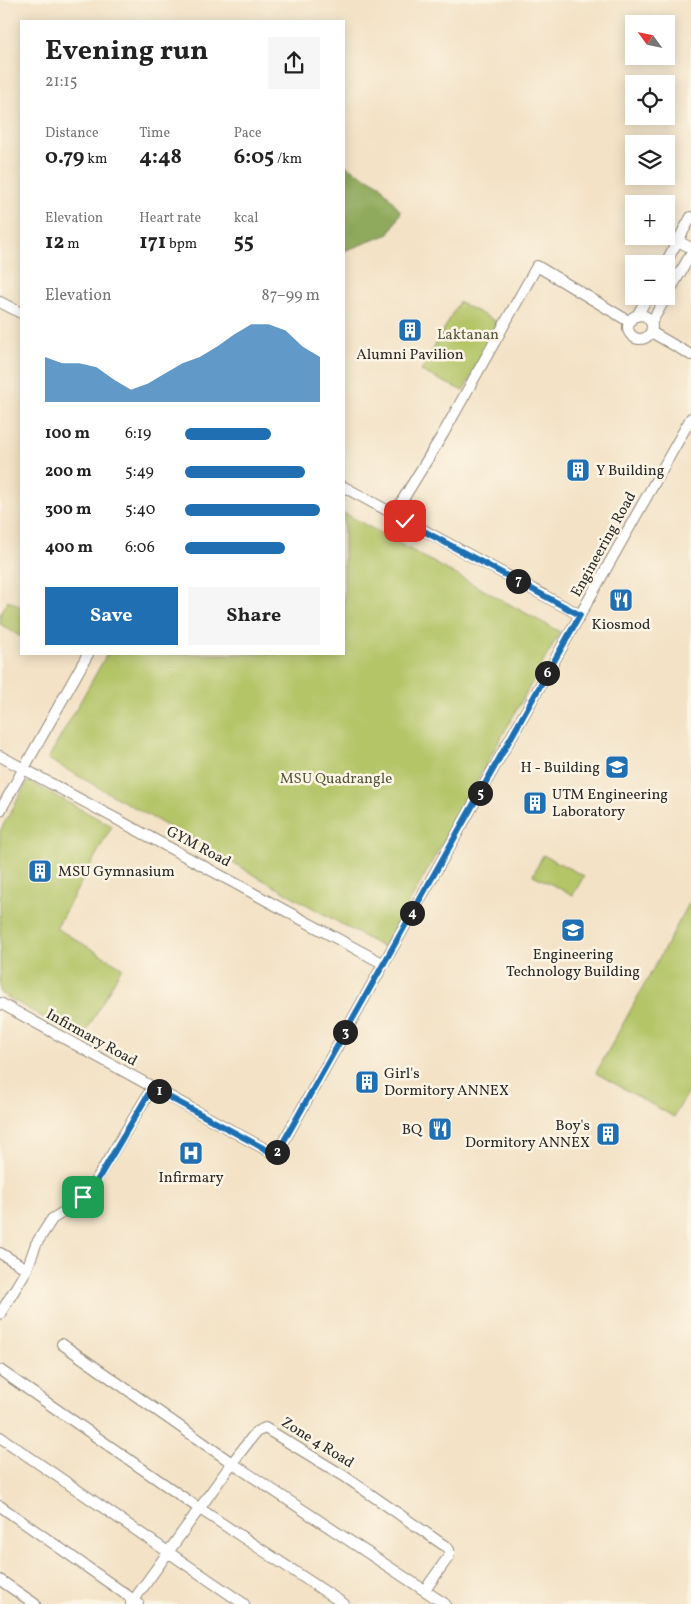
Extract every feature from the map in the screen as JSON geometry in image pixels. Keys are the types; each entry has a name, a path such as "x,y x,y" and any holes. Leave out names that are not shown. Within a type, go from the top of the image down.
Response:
{"street":[{"path":"670,255 691,217"},
{"path":"678,241 691,248"},
{"path":"643,305 629,331 637,338 644,338 651,328 691,254"},
{"path":"394,514 443,434 537,266 634,319 647,318 651,328 691,355"},
{"path":"0,302 20,312"},
{"name":"Engineering Road","path":"276,1155 691,418"},
{"path":"345,488 580,615"},
{"path":"0,812 87,655"},
{"name":"GYM Road","path":"0,756 384,964"},
{"name":"Infirmary Road","path":"0,1003 276,1155"},
{"path":"0,1314 27,1269 36,1244 52,1219 76,1204 97,1181 152,1088"},
{"path":"0,1253 27,1269"},
{"path":"62,1344 232,1463 445,1604"},
{"path":"0,1370 200,1509 344,1604"},
{"name":"Zone 4 Road","path":"135,1603 167,1553 232,1463 256,1432 265,1428 344,1476 431,1534 449,1550 448,1556 425,1590"},
{"path":"0,1437 244,1604"},
{"path":"0,1506 135,1603"},
{"path":"0,1580 35,1604"}],"green space":[{"path":"345,166 380,185 401,212 389,234 345,251"},
{"name":"Laktanan","path":"459,302 501,324 463,391 421,371"},
{"name":"MSU Quadrangle","path":"345,514 560,632 384,948 48,759 106,655 345,655"},
{"path":"8,600 20,606 20,636 0,624 0,615"},
{"path":"28,781 112,826 56,928 122,967 82,1039 0,993 0,831"},
{"path":"543,855 584,876 573,895 533,875"},
{"path":"691,900 691,1086 674,1117 596,1073"}],"place":[{"name":"Alumni Pavilion","path":"410,330"},
{"name":"Y Building","path":"578,470"},
{"name":"Kiosmod","path":"621,600"},
{"name":"H - Building","path":"617,767"},
{"name":"UTM Engineering Laboratory","path":"535,803"},
{"name":"MSU Gymnasium","path":"40,871"},
{"name":"Engineering Technology Building","path":"573,930"},
{"name":"Girl's Dormitory ANNEX","path":"367,1082"},
{"name":"BQ","path":"440,1129"},
{"name":"Boy's Dormitory ANNEX","path":"608,1134"},
{"name":"Infirmary","path":"191,1153"}],"route":[{"path":"83,1197 97,1181 152,1088 276,1155 580,615 405,521"}]}
